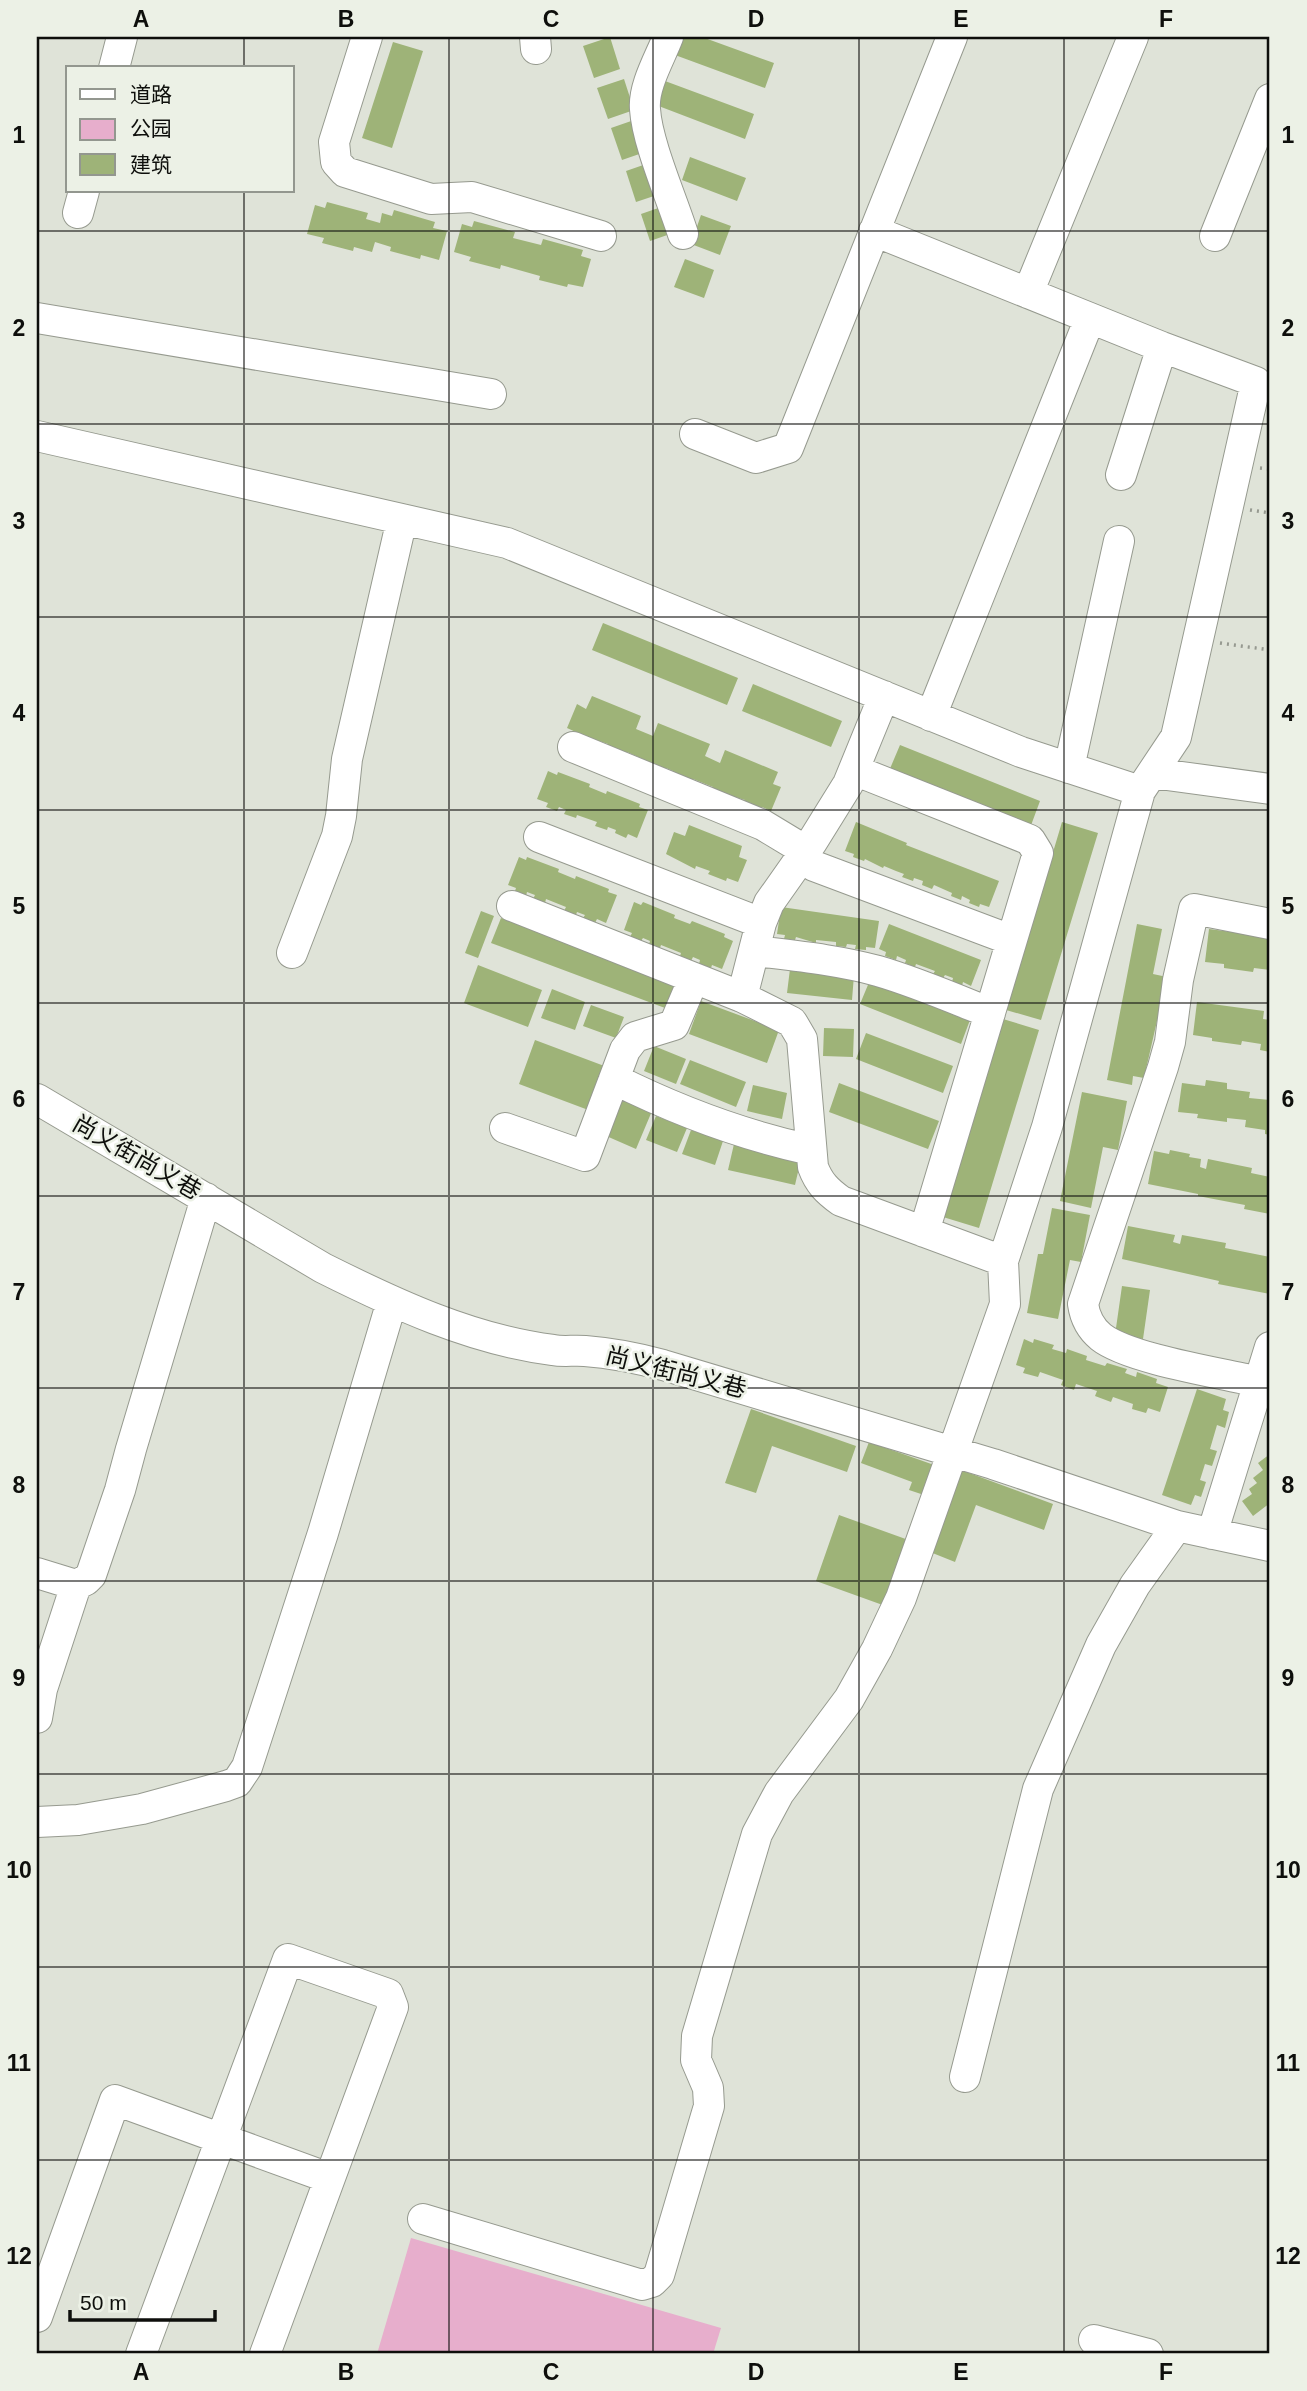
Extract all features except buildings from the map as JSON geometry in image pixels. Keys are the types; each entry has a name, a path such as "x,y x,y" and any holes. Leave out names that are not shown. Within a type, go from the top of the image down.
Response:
{"street":[{"path":"115,66 122,37"},
{"path":"368,37 334,142 336,162 345,172 431,200 472,197 601,236"},
{"path":"668,37 648,88 644,107 651,139 683,234"},
{"path":"695,434 756,458 788,448 952,37"},
{"path":"1028,293 1133,37"},
{"path":"1215,236 1270,99"},
{"path":"423,2220 642,2285 652,2282 659,2275 709,2106 708,2088 696,2060 696,2036 757,1834 779,1793 849,1699 901,1598 1005,1304 1003,1261 1047,1127 1146,782 1176,737 1256,382 874,231"},
{"path":"37,318 491,394"},
{"path":"931,716 1090,318"},
{"path":"1121,475 1162,347"},
{"path":"37,436 507,543 931,716 1069,768 1146,782 1270,789"},
{"path":"292,953 337,836 346,759 402,519"},
{"path":"1069,768 1119,541"},
{"path":"742,997 769,903 848,784 884,696"},
{"path":"573,747 763,825 803,854 814,866 1011,940"},
{"path":"854,770 1031,840 1038,853 924,1232"},
{"path":"539,837 758,937 912,982 989,1013"},
{"path":"512,906 742,997 792,1022 802,1039 811,1150 816,1176 827,1192 841,1201 1003,1261"},
{"path":"1259,1382 1137,1354 1107,1341 1088,1322 1083,1304 1163,1067 1170,1042 1178,980 1195,909 1270,924"},
{"path":"505,1128 585,1156 625,1050 635,1037 674,1025 694,978"},
{"path":"614,1079 708,1122 811,1150"},
{"name":"尚义街尚义巷","path":"37,1099 323,1268 392,1301 478,1333 554,1351 583,1351 638,1358 954,1452 1177,1526 1270,1546"},
{"path":"37,1573 75,1585 91,1575 120,1490 206,1198"},
{"path":"37,1822 79,1820 142,1809 226,1786 242,1777 323,1533 392,1301"},
{"path":"1212,1534 1270,1347"},
{"path":"965,2077 1038,1789 1101,1645 1135,1585 1177,1526"},
{"path":"37,1718 42,1689 75,1585"},
{"path":"141,2354 288,1959 388,1994 393,2007 265,2354"},
{"path":"37,2317 115,2100 329,2178"},
{"path":"1094,2340 1148,2354"}],"path":[{"path":"1198,639 1270,650"}],"green space":[{"path":"411,2238 721,2328 713,2354 377,2354"}]}
